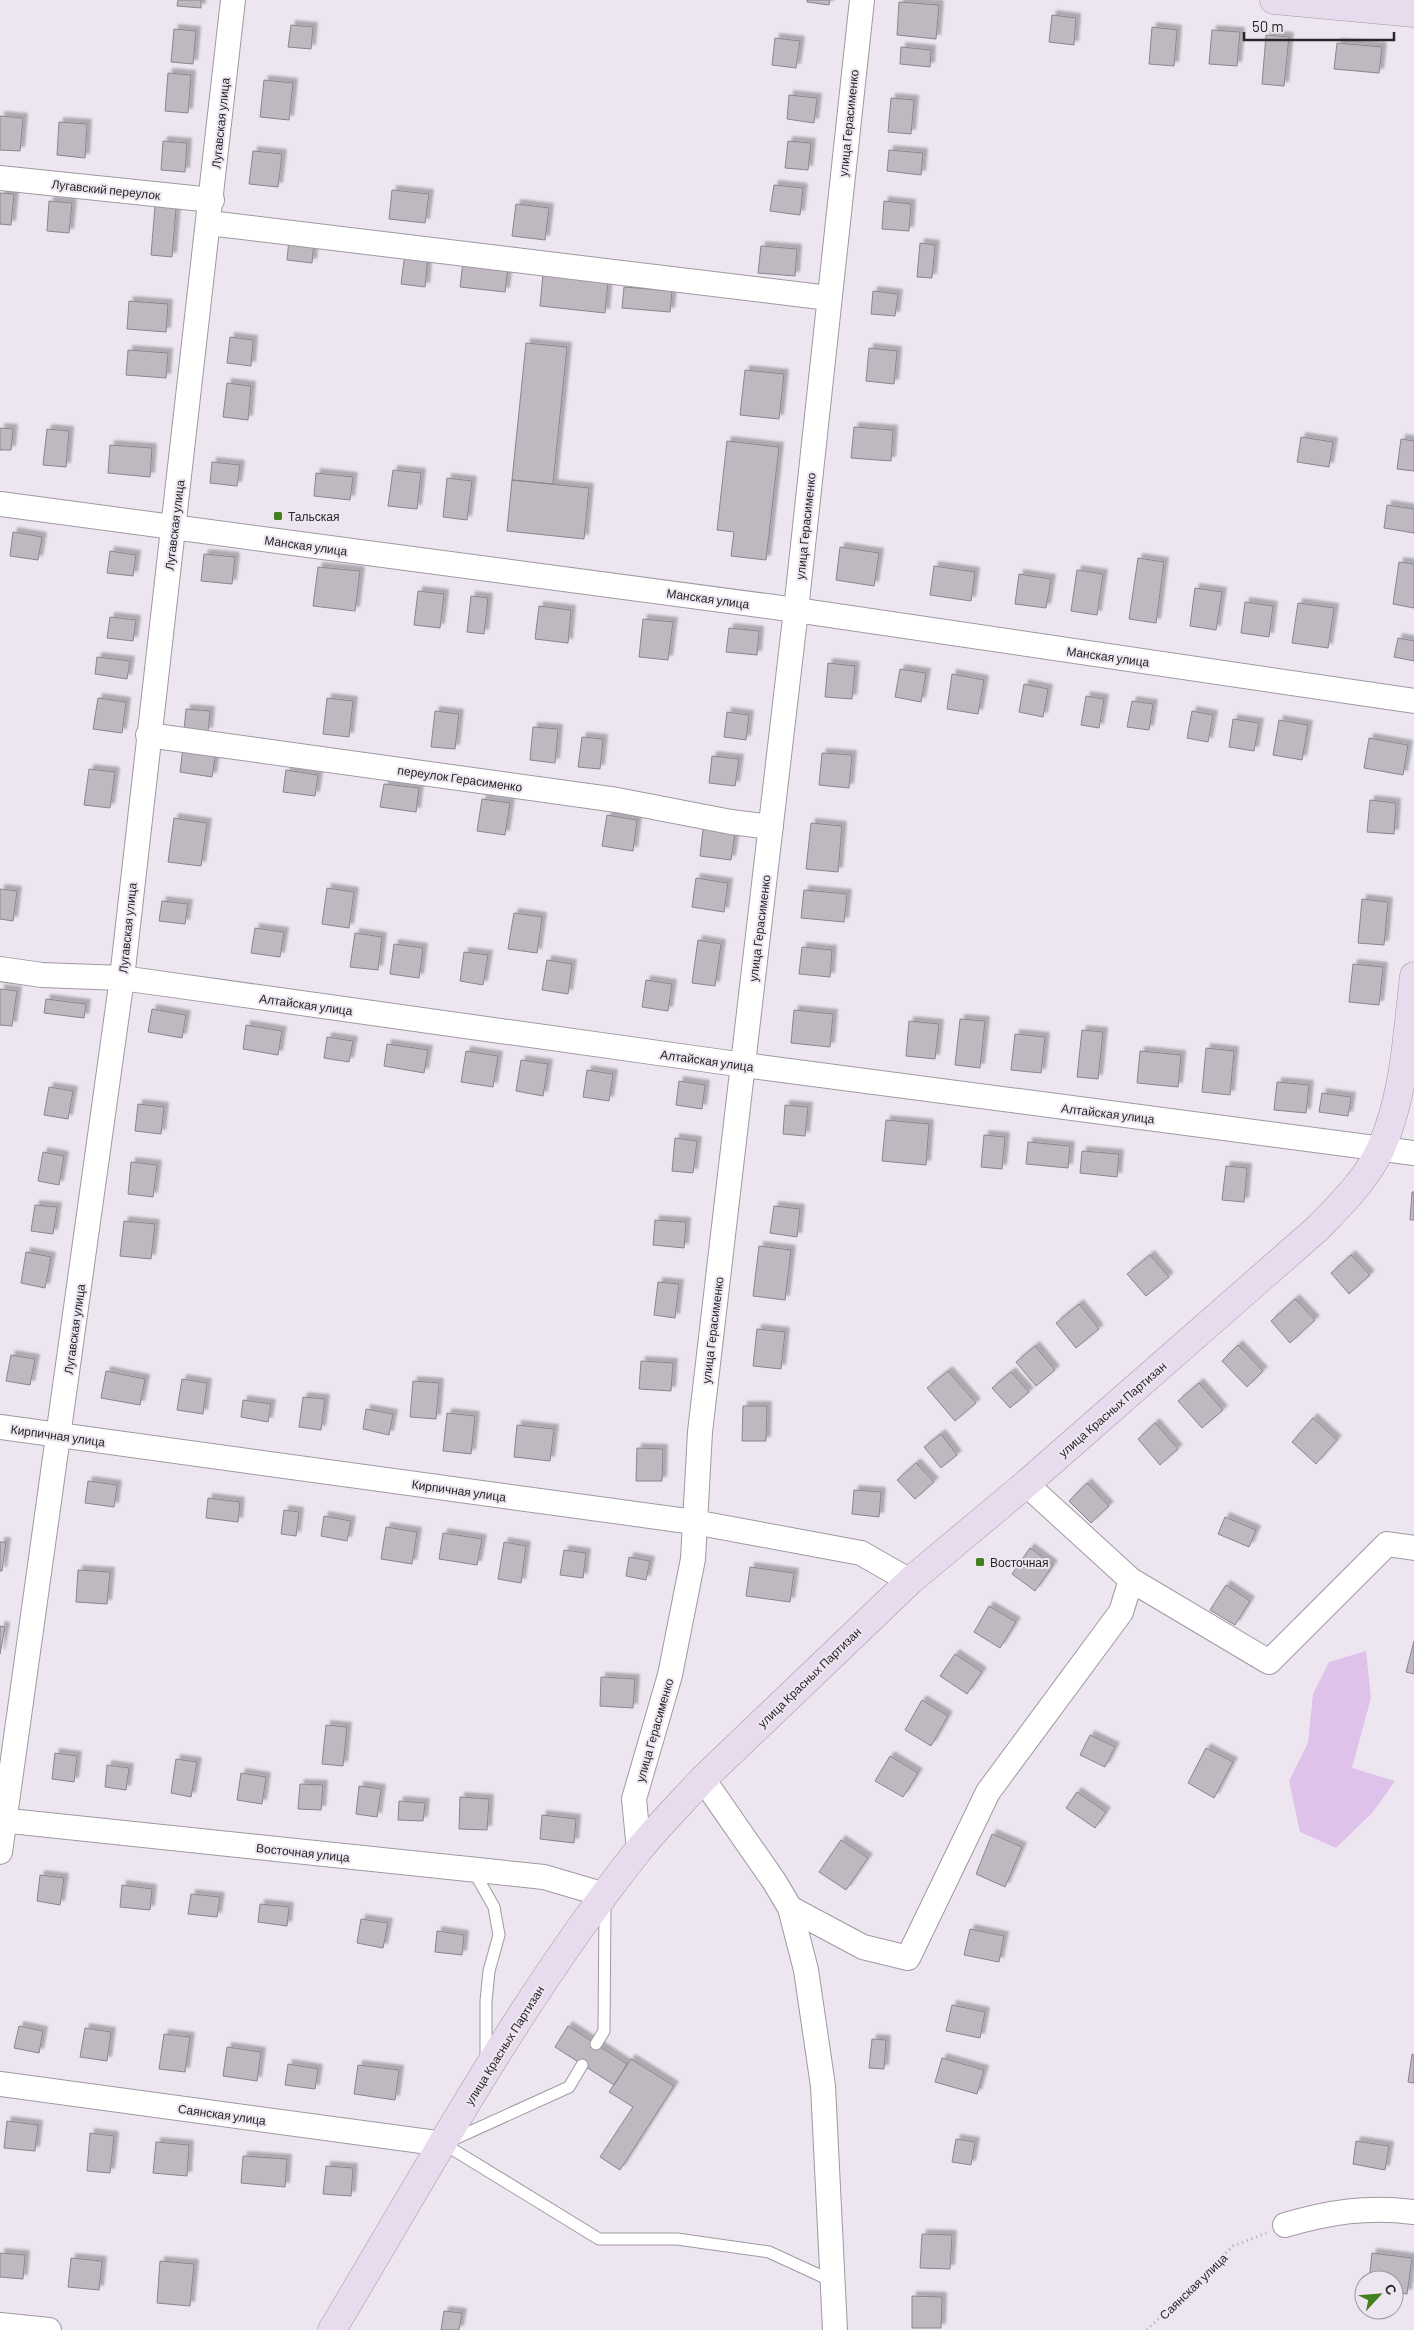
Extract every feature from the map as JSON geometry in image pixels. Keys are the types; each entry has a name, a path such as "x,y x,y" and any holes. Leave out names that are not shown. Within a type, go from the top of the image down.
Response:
{"main road":[{"path":"1274,0 1414,14"},
{"name":"улица Красных Партизан","path":"332,2330 486,2072 558,1960 639,1850 703,1779 910,1582 1026,1484 1318,1228 1345,1200 1381,1148 1392,1117 1400,1080 1414,976"}],"street":[{"name":"Лугавская улица","path":"0,1852 2,1820 59,1435 122,978 148,735 212,200 233,0"},
{"name":"улица Герасименко","path":"639,1850 634,1799 670,1675 694,1560 694,1522 700,1432 796,610 862,0"},
{"name":"Лугавский переулок","path":"0,178 212,200"},
{"path":"209,223 829,298"},
{"name":"Манская улица","path":"0,504 796,610 1414,701"},
{"name":"переулок Герасименко","path":"148,735 617,800 731,822 771,827"},
{"name":"Алтайская улица","path":"0,969 42,975 122,978 744,1065 1414,1153"},
{"name":"Кирпичная улица","path":"0,1427 694,1522 861,1553 910,1582"},
{"path":"1026,1484 1131,1580 1269,1662 1387,1544 1414,1548"},
{"path":"790,1908 863,1948 908,1958 988,1792 1121,1612 1131,1580"},
{"path":"703,1779 774,1880 790,1908 806,1970 823,2086 835,2330"},
{"name":"Восточная улица","path":"2,1820 544,1877 605,1894"},
{"name":"Саянская улица","path":"0,2084 444,2144"},
{"path":"1285,2225 1329,2213 1386,2209 1414,2212"},
{"path":"0,2325 49,2330"}],"lane":[{"path":"473,1870 494,1907 499,1935 490,1971 486,2001 486,2072"},
{"path":"596,2044 604,2031 605,1894"},
{"path":"444,2144 569,2087 582,2065"},
{"path":"444,2144 599,2239 677,2238 769,2252 832,2281"}],"path":[{"name":"Саянская улица","path":"1147,2330 1233,2246 1285,2225"}],"shaded area":[{"path":"1366,1651 1371,1698 1352,1768 1395,1781 1373,1812 1336,1848 1300,1832 1289,1781 1308,1743 1313,1694 1329,1662"}],"building":[{"path":"178,0 201,0 201,8 177,6"},
{"path":"807,0 830,0 829,5 807,2"},
{"path":"899,2 939,5 936,39 897,35"},
{"path":"1052,15 1076,18 1074,45 1049,42"},
{"path":"291,25 313,27 311,49 288,47"},
{"path":"1152,27 1177,30 1174,66 1149,64"},
{"path":"174,29 196,31 193,64 171,62"},
{"path":"1212,30 1240,32 1237,66 1209,64"},
{"path":"1266,35 1289,37 1284,86 1262,84"},
{"path":"775,38 800,41 796,68 772,65"},
{"path":"1337,43 1382,47 1379,73 1334,69"},
{"path":"901,47 931,50 930,67 900,64"},
{"path":"168,73 191,75 188,113 165,111"},
{"path":"264,80 293,83 289,120 260,117"},
{"path":"789,95 817,98 814,123 787,119"},
{"path":"891,98 914,100 911,134 888,132"},
{"path":"0,116 23,118 20,151 0,150"},
{"path":"59,122 87,124 85,158 57,155"},
{"path":"163,141 187,143 185,172 161,170"},
{"path":"788,141 811,143 808,170 785,168"},
{"path":"889,150 923,153 921,175 887,171"},
{"path":"253,151 282,154 278,187 249,184"},
{"path":"774,185 803,188 800,215 770,211"},
{"path":"392,190 429,194 425,223 389,219"},
{"path":"0,193 14,194 11,225 0,224"},
{"path":"49,201 72,203 69,233 47,231"},
{"path":"884,201 911,204 909,231 882,229"},
{"path":"516,204 549,208 545,240 512,236"},
{"path":"155,206 176,208 172,257 151,255"},
{"path":"289,239 314,242 312,263 287,260"},
{"path":"920,243 935,245 932,278 917,277"},
{"path":"761,246 797,249 795,276 758,273"},
{"path":"405,253 428,256 425,287 401,284"},
{"path":"463,262 508,267 505,292 460,287"},
{"path":"543,274 608,281 605,313 540,306"},
{"path":"624,287 672,291 670,312 622,308"},
{"path":"873,291 898,294 895,316 871,314"},
{"path":"129,301 168,304 166,332 127,329"},
{"path":"230,337 253,340 251,366 227,363"},
{"path":"526,343 567,347 553,484 512,480"},
{"path":"869,348 897,351 894,384 866,381"},
{"path":"128,350 168,353 166,378 126,375"},
{"path":"745,370 784,374 779,419 740,415"},
{"path":"227,383 251,386 248,420 223,417"},
{"path":"854,427 893,430 891,461 851,458"},
{"path":"0,428 13,429 11,450 0,450"},
{"path":"47,429 69,431 66,467 43,465"},
{"path":"1301,437 1333,442 1329,467 1297,462"},
{"path":"1401,439 1414,441 1414,471 1397,469"},
{"path":"727,441 779,447 766,560 731,556 734,532 717,530"},
{"path":"110,445 152,448 150,477 108,473"},
{"path":"212,462 240,465 237,486 210,483"},
{"path":"393,470 421,473 417,509 388,506"},
{"path":"316,473 353,477 350,500 314,496"},
{"path":"447,478 472,481 467,520 443,517"},
{"path":"512,480 589,488 584,539 507,531"},
{"path":"1387,505 1414,509 1414,533 1384,528"},
{"path":"13,532 42,537 38,560 10,556"},
{"path":"840,547 879,553 874,586 836,580"},
{"path":"110,551 136,555 133,576 107,573"},
{"path":"204,554 235,557 232,584 201,581"},
{"path":"1138,558 1164,562 1156,623 1129,619"},
{"path":"1399,562 1414,564 1414,608 1393,604"},
{"path":"934,566 975,572 971,601 930,595"},
{"path":"318,567 360,571 355,611 313,606"},
{"path":"1077,570 1103,574 1097,615 1071,611"},
{"path":"1019,574 1051,579 1046,608 1015,604"},
{"path":"1195,588 1222,592 1216,630 1190,626"},
{"path":"418,591 444,594 440,628 414,625"},
{"path":"471,596 488,598 484,634 467,632"},
{"path":"1245,602 1273,606 1269,637 1241,633"},
{"path":"1298,603 1334,608 1328,648 1292,643"},
{"path":"539,606 571,610 568,643 535,639"},
{"path":"110,617 136,620 133,641 107,638"},
{"path":"643,619 673,622 668,660 639,657"},
{"path":"729,628 759,631 757,655 726,652"},
{"path":"1398,638 1414,641 1414,661 1394,657"},
{"path":"97,657 130,661 127,679 95,674"},
{"path":"828,663 855,666 852,699 825,697"},
{"path":"900,669 926,673 921,702 895,697"},
{"path":"952,674 984,680 978,714 947,709"},
{"path":"1024,684 1048,689 1043,717 1019,712"},
{"path":"1086,696 1104,699 1099,728 1081,725"},
{"path":"98,698 126,702 122,733 93,729"},
{"path":"327,698 353,701 349,737 323,734"},
{"path":"1132,701 1153,704 1149,730 1127,727"},
{"path":"186,709 210,711 208,732 184,730"},
{"path":"435,711 459,714 455,749 431,747"},
{"path":"1192,711 1213,715 1208,742 1187,738"},
{"path":"727,712 749,715 746,740 724,737"},
{"path":"1233,719 1259,723 1254,751 1229,747"},
{"path":"1279,720 1308,725 1302,760 1273,755"},
{"path":"533,727 558,729 555,763 530,760"},
{"path":"582,737 603,739 600,769 578,767"},
{"path":"1369,738 1408,745 1403,775 1364,768"},
{"path":"183,747 216,751 212,777 180,772"},
{"path":"822,753 852,755 849,788 819,785"},
{"path":"712,756 739,759 735,786 709,783"},
{"path":"89,769 115,772 110,808 84,805"},
{"path":"286,770 318,775 315,796 283,792"},
{"path":"384,784 419,788 416,812 380,807"},
{"path":"482,799 510,803 505,835 477,831"},
{"path":"1370,800 1396,803 1394,834 1367,832"},
{"path":"607,815 637,820 633,851 602,846"},
{"path":"174,818 207,823 201,866 168,862"},
{"path":"811,823 842,826 838,872 806,869"},
{"path":"703,829 735,833 731,860 700,856"},
{"path":"696,878 728,883 724,912 692,907"},
{"path":"327,888 354,892 349,928 322,924"},
{"path":"0,889 17,891 13,921 0,919"},
{"path":"804,890 847,894 844,922 801,918"},
{"path":"1362,899 1388,902 1384,945 1358,943"},
{"path":"162,901 188,904 185,924 159,921"},
{"path":"514,913 542,917 537,953 508,949"},
{"path":"255,928 284,932 280,957 251,953"},
{"path":"355,933 382,937 378,970 350,967"},
{"path":"698,940 721,944 715,986 692,983"},
{"path":"394,944 423,948 419,978 390,974"},
{"path":"802,947 832,950 830,977 799,974"},
{"path":"464,952 488,955 483,985 460,981"},
{"path":"547,960 572,964 568,994 542,990"},
{"path":"1353,964 1383,967 1379,1005 1349,1002"},
{"path":"646,980 672,984 668,1011 642,1007"},
{"path":"0,989 17,991 12,1026 0,1025"},
{"path":"46,999 86,1004 84,1018 44,1013"},
{"path":"152,1009 186,1015 182,1038 148,1032"},
{"path":"794,1010 833,1014 830,1047 791,1043"},
{"path":"960,1019 985,1021 980,1068 955,1065"},
{"path":"909,1021 939,1024 935,1059 906,1056"},
{"path":"246,1025 282,1031 278,1055 243,1049"},
{"path":"1082,1030 1103,1032 1098,1079 1077,1077"},
{"path":"1015,1034 1045,1037 1041,1073 1011,1070"},
{"path":"327,1037 353,1041 349,1062 324,1058"},
{"path":"387,1044 428,1050 424,1073 384,1066"},
{"path":"1206,1048 1234,1051 1230,1095 1202,1092"},
{"path":"466,1051 498,1056 493,1087 461,1082"},
{"path":"1140,1051 1181,1055 1178,1087 1137,1083"},
{"path":"521,1060 548,1064 543,1096 516,1091"},
{"path":"587,1070 613,1074 609,1101 583,1097"},
{"path":"679,1081 705,1085 702,1109 676,1105"},
{"path":"1277,1082 1309,1085 1306,1113 1274,1110"},
{"path":"49,1087 73,1091 68,1119 44,1115"},
{"path":"1322,1093 1351,1097 1348,1116 1319,1112"},
{"path":"138,1104 164,1107 161,1134 135,1131"},
{"path":"785,1105 808,1107 805,1136 783,1134"},
{"path":"886,1120 929,1124 926,1165 882,1161"},
{"path":"984,1135 1005,1137 1002,1169 981,1167"},
{"path":"675,1138 697,1141 693,1173 672,1171"},
{"path":"1028,1142 1070,1146 1068,1168 1026,1164"},
{"path":"1082,1151 1119,1154 1117,1177 1080,1173"},
{"path":"43,1152 64,1156 59,1185 38,1181"},
{"path":"131,1162 157,1165 153,1197 128,1194"},
{"path":"1226,1166 1247,1168 1244,1202 1222,1200"},
{"path":"1412,1192 1414,1192 1414,1220 1410,1220"},
{"path":"35,1205 57,1207 53,1234 31,1231"},
{"path":"774,1206 800,1209 797,1237 770,1233"},
{"path":"655,1220 686,1222 684,1248 653,1245"},
{"path":"124,1221 155,1224 151,1259 120,1256"},
{"path":"759,1246 791,1250 785,1300 753,1296"},
{"path":"26,1252 51,1257 45,1288 21,1283"},
{"path":"1150,1255 1169,1277 1146,1296 1127,1274"},
{"path":"1351,1255 1370,1275 1349,1294 1331,1273"},
{"path":"658,1282 679,1284 675,1318 654,1315"},
{"path":"1295,1299 1315,1320 1290,1343 1271,1321"},
{"path":"1079,1304 1099,1329 1076,1348 1056,1323"},
{"path":"757,1329 785,1332 781,1369 753,1366"},
{"path":"1238,1345 1263,1371 1247,1387 1222,1361"},
{"path":"1035,1346 1055,1370 1036,1386 1016,1362"},
{"path":"11,1355 35,1359 30,1385 6,1381"},
{"path":"641,1361 673,1363 671,1391 639,1389"},
{"path":"106,1371 145,1379 140,1405 101,1398"},
{"path":"948,1371 976,1403 955,1421 927,1388"},
{"path":"1011,1372 1029,1392 1010,1408 992,1388"},
{"path":"182,1379 207,1383 203,1414 177,1410"},
{"path":"413,1381 439,1383 436,1419 410,1417"},
{"path":"1199,1383 1223,1410 1202,1428 1178,1401"},
{"path":"303,1397 325,1399 321,1430 299,1427"},
{"path":"243,1400 271,1404 268,1422 241,1417"},
{"path":"743,1406 767,1406 766,1441 742,1441"},
{"path":"366,1409 393,1414 389,1435 363,1429"},
{"path":"447,1413 475,1416 471,1454 443,1451"},
{"path":"1313,1418 1337,1440 1316,1464 1292,1442"},
{"path":"1155,1423 1178,1449 1160,1465 1138,1439"},
{"path":"517,1425 554,1429 550,1461 514,1457"},
{"path":"941,1434 957,1455 941,1468 924,1447"},
{"path":"637,1448 663,1449 662,1481 636,1481"},
{"path":"916,1463 934,1482 915,1499 897,1480"},
{"path":"88,1481 117,1485 114,1507 85,1503"},
{"path":"1087,1483 1109,1506 1091,1523 1069,1501"},
{"path":"854,1490 881,1492 879,1517 852,1514"},
{"path":"208,1498 240,1502 238,1522 206,1518"},
{"path":"284,1510 299,1512 296,1536 281,1534"},
{"path":"324,1516 351,1521 347,1541 321,1536"},
{"path":"1225,1517 1256,1530 1249,1547 1218,1534"},
{"path":"386,1527 417,1532 412,1564 381,1559"},
{"path":"443,1533 482,1539 477,1565 439,1559"},
{"path":"0,1542 6,1542 2,1571 0,1571"},
{"path":"504,1542 526,1546 521,1583 498,1579"},
{"path":"1030,1548 1053,1565 1035,1591 1012,1574"},
{"path":"564,1550 586,1553 583,1578 560,1575"},
{"path":"629,1557 650,1561 646,1580 626,1576"},
{"path":"750,1567 794,1573 790,1602 746,1596"},
{"path":"78,1570 110,1572 107,1604 76,1602"},
{"path":"1226,1585 1250,1601 1235,1625 1210,1610"},
{"path":"989,1606 1016,1622 1000,1648 974,1632"},
{"path":"0,1626 5,1627 0,1654"},
{"path":"1414,1641 1414,1674 1406,1672"},
{"path":"955,1654 982,1672 967,1694 940,1676"},
{"path":"601,1677 635,1679 633,1708 600,1706"},
{"path":"922,1700 948,1716 931,1746 905,1730"},
{"path":"326,1725 347,1727 343,1766 322,1764"},
{"path":"1090,1735 1115,1747 1105,1767 1080,1755"},
{"path":"1206,1748 1233,1762 1214,1798 1188,1783"},
{"path":"55,1753 77,1756 74,1782 52,1779"},
{"path":"890,1756 918,1773 903,1797 875,1781"},
{"path":"176,1759 197,1762 191,1797 171,1793"},
{"path":"107,1765 129,1768 126,1790 105,1787"},
{"path":"241,1773 266,1777 262,1804 237,1800"},
{"path":"300,1784 323,1785 321,1810 298,1809"},
{"path":"359,1786 381,1789 377,1817 356,1814"},
{"path":"1077,1792 1106,1812 1095,1828 1066,1808"},
{"path":"460,1797 489,1799 487,1830 459,1829"},
{"path":"399,1801 425,1803 423,1821 398,1820"},
{"path":"542,1815 576,1819 574,1843 540,1839"},
{"path":"992,1834 1022,1847 1005,1887 976,1874"},
{"path":"841,1840 868,1858 846,1890 819,1872"},
{"path":"40,1875 64,1878 60,1905 37,1901"},
{"path":"122,1885 152,1889 150,1910 120,1907"},
{"path":"191,1894 220,1897 217,1917 188,1914"},
{"path":"260,1904 289,1907 287,1926 258,1922"},
{"path":"361,1919 388,1923 383,1948 357,1943"},
{"path":"970,1929 1004,1936 999,1962 964,1955"},
{"path":"437,1931 464,1935 462,1955 435,1952"},
{"path":"952,2005 985,2012 980,2038 946,2031"},
{"path":"19,2026 43,2031 39,2053 14,2048"},
{"path":"568,2026 627,2064 614,2085 555,2047"},
{"path":"85,2028 111,2032 107,2061 80,2057"},
{"path":"164,2034 190,2037 185,2072 159,2069"},
{"path":"872,2039 886,2040 884,2069 869,2068"},
{"path":"227,2047 261,2052 257,2081 223,2076"},
{"path":"1412,2054 1414,2055 1414,2083 1408,2082"},
{"path":"942,2058 984,2070 977,2094 935,2082"},
{"path":"631,2059 674,2086 620,2170 600,2157 633,2107 609,2092"},
{"path":"288,2064 318,2069 315,2089 285,2085"},
{"path":"358,2065 399,2070 395,2100 354,2094"},
{"path":"7,2121 38,2125 35,2151 4,2148"},
{"path":"90,2133 114,2136 110,2173 87,2171"},
{"path":"956,2139 975,2142 971,2165 952,2162"},
{"path":"1356,2141 1389,2146 1385,2170 1353,2164"},
{"path":"156,2142 189,2145 187,2176 153,2173"},
{"path":"243,2156 287,2159 285,2187 241,2183"},
{"path":"326,2166 353,2168 351,2196 323,2194"},
{"path":"922,2234 952,2235 950,2269 920,2268"},
{"path":"0,2253 25,2255 23,2279 0,2277"},
{"path":"1372,2253 1412,2258 1407,2294 1404,2294 1404,2270 1370,2270"},
{"path":"71,2258 102,2261 99,2290 68,2287"},
{"path":"160,2261 194,2264 190,2306 157,2303"},
{"path":"912,2296 942,2297 941,2328 912,2328"},
{"path":"444,2311 462,2313 459,2330 441,2330"}],"place":[{"name":"Тальская","path":"278,516"},
{"name":"Восточная","path":"980,1562"}]}
